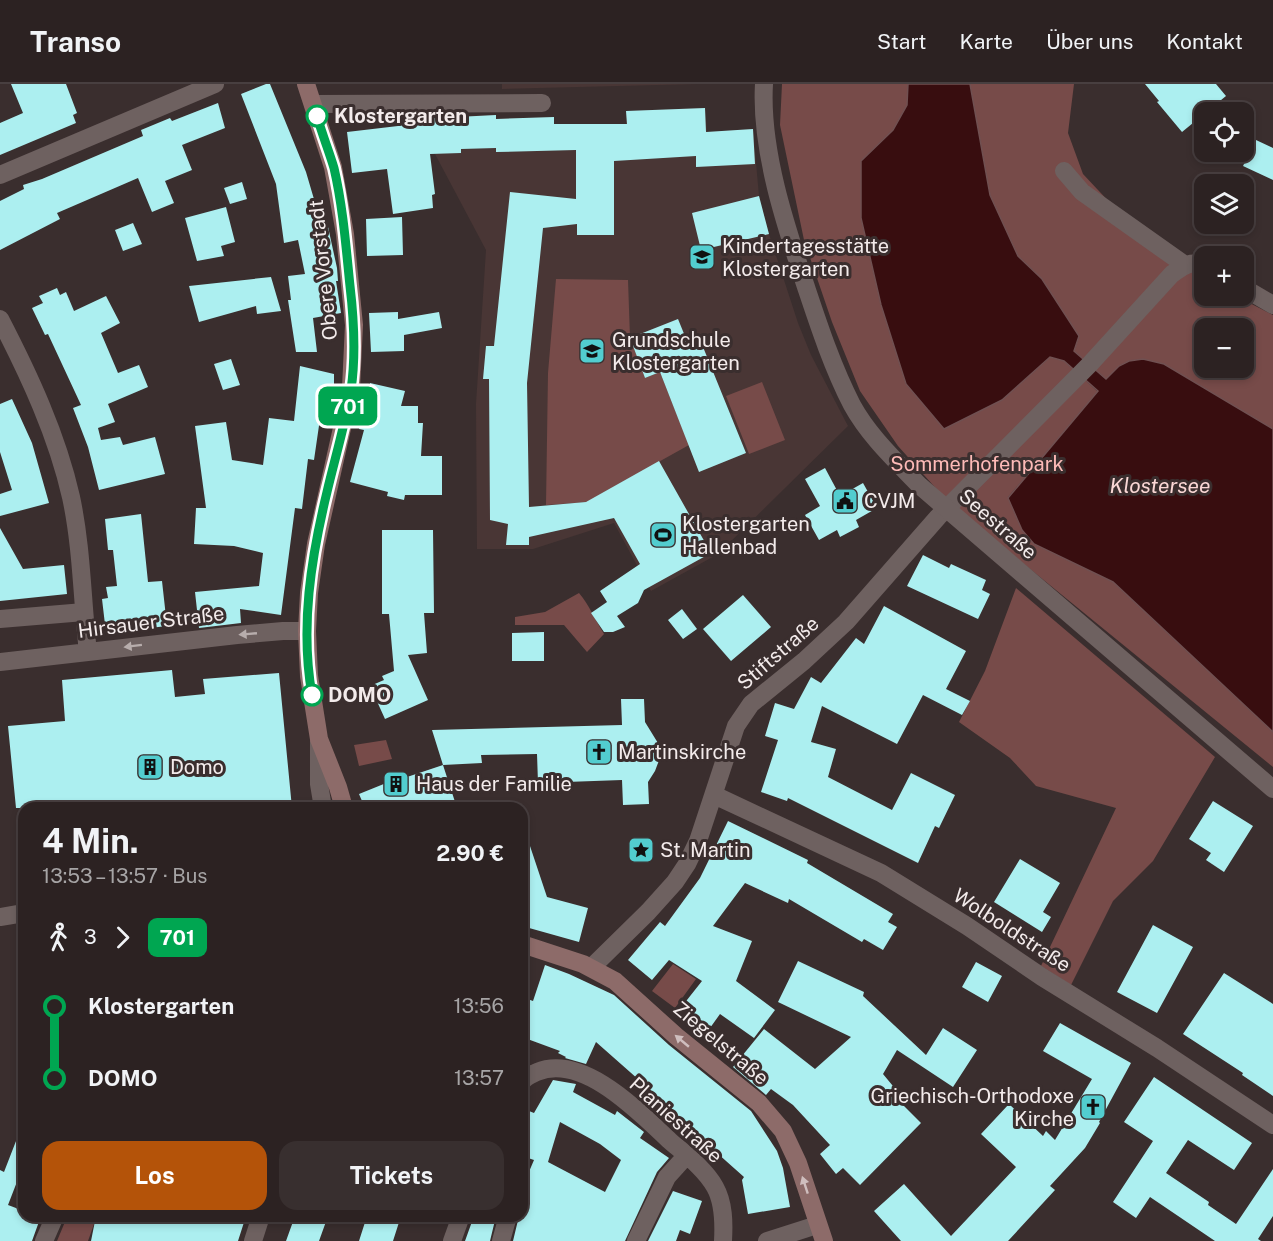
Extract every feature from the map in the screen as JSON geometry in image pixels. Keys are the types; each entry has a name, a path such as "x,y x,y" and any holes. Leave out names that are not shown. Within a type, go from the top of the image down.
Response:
{"main road":[{"name":"Obere Vorstadt","path":"306,84 333,167 345,234 354,325 351,388 316,544 309,593 307,631 309,676 319,739 342,802"},
{"name":"Ziegelstraße","path":"528,946 592,968 615,981 676,1036 759,1103 783,1131 798,1163 820,1233"}],"street":[{"path":"0,175 215,84"},
{"name":"Seestraße","path":"764,84 766,125 775,180 797,258 832,363 853,406 877,442 946,508 1273,789"},
{"path":"313,104 542,103"},
{"path":"1064,171 1082,192 1185,265 1194,262"},
{"name":"Stiftstraße","path":"592,968 648,912 675,882 687,864 698,841 736,726 751,704 804,661 846,622 946,508 1084,370 1172,274 1185,265"},
{"path":"1254,294 1273,305"},
{"path":"0,318 34,387 67,480 79,551 88,652"},
{"name":"Hirsauer Straße","path":"0,619 84,612"},
{"name":"Hirsauer Straße","path":"0,662 237,635 307,631"},
{"path":"319,739 319,784 322,802"},
{"name":"Wolboldstraße","path":"714,795 881,873 1157,1048 1273,1125"},
{"path":"0,915 18,914"},
{"name":"Planiestraße","path":"528,1075 546,1068 565,1069 587,1076 626,1101 715,1186 724,1220 723,1241"},
{"path":"636,1241 667,1177 686,1156"},
{"path":"44,1241 52,1222"},
{"path":"253,1241 259,1222"},
{"path":"452,1241 459,1222"},
{"path":"501,1241 506,1222"},
{"path":"767,1241 820,1233"}],"shaded area":[{"path":"502,84 698,84 502,89"},
{"name":"Grundschule Klostergarten","path":"705,108 707,132 753,129 759,196 769,234 811,355 848,426 718,554 651,591 614,523 533,549 477,549 476,404 486,250 435,154 434,117 496,115 496,119 554,117 554,124 626,124 626,111"}],"green space":[{"name":"Sommerhofenpark","path":"782,84 908,84 907,105 893,131 861,161 861,218 881,305 906,384 1002,400 1050,357 1064,361 1098,392 1008,497 1078,564 1113,582 1273,732 1273,767 949,503 898,446 860,391 832,322 804,240 780,125"},
{"path":"970,84 1074,84 1068,133 1083,174 1158,254 1194,274 1194,306 1254,305 1273,315 1273,429 1119,366 1106,380 1074,351 1042,279 1018,256 990,195"},
{"path":"556,279 628,280 630,338 645,378 660,372 689,445 601,494 605,501 546,505 548,373"},
{"path":"762,382 785,440 749,454 726,396"},
{"path":"1016,588 1215,757 1153,861 1113,901 1071,985 1041,966 1116,808 1036,786 1010,758 959,722 985,671"},
{"path":"579,593 604,634 587,652 564,625 515,625 515,617 545,612"},
{"path":"386,740 392,759 359,766 354,745"},
{"path":"673,964 696,979 675,1008 652,991"},
{"path":"65,1222 94,1224 88,1241 57,1241"}],"water":[{"name":"Klostersee","path":"908,84 970,84 990,195 1018,256 1042,279 1079,336 1074,351 1106,379 1119,366 1129,361 1143,359 1164,364 1273,429 1273,732 1113,582 1034,544 1022,530 1008,498 1098,391 1064,361 1050,357 1002,400 944,429 906,384 881,305 861,218 861,161 893,130 907,105"}],"building":[{"path":"11,84 66,84 77,113 73,115 76,123 0,155 0,123 23,113"},
{"path":"270,84 306,172 316,206 323,204 337,268 338,281 336,281 341,313 313,318 317,352 296,352 288,300 291,300 288,276 305,274 298,240 284,243 276,184 241,94"},
{"path":"1145,84 1216,84 1226,96 1219,102 1194,102 1194,122 1182,132 1157,102 1159,101"},
{"path":"218,103 225,128 182,145 192,170 165,181 174,203 152,212 138,178 57,213 60,219 0,250 0,201 24,189 23,185 143,136 141,130"},
{"path":"705,108 706,132 753,129 755,164 696,167 696,156 614,161 614,235 577,235 577,224 543,228 527,383 529,507 586,502 659,461 711,553 644,590 638,603 617,616 625,627 613,632 604,632 591,613 607,602 600,591 640,564 614,518 529,537 529,545 506,545 508,524 490,520 489,379 483,379 486,346 494,346 510,192 576,199 576,150 496,152 496,148 461,149 461,153 430,154 435,194 432,195 433,208 393,214 387,169 352,173 347,132 398,126 398,120 496,115 496,119 554,117 554,124 627,124 626,111"},
{"path":"1256,140 1273,148 1273,180 1243,166 1245,162 1254,162"},
{"path":"242,182 247,199 230,204 224,188"},
{"path":"759,196 769,234 701,250 692,213"},
{"path":"226,207 235,242 221,246 224,256 197,261 185,218"},
{"path":"402,217 403,255 367,256 366,219"},
{"path":"133,223 142,244 123,251 115,230"},
{"path":"271,277 281,311 257,314 256,306 199,322 189,286"},
{"path":"57,288 60,295 66,292 74,311 106,296 120,323 101,333 118,373 139,365 148,387 108,404 115,422 98,428 101,440 120,437 123,445 155,437 165,474 99,490 88,447 73,408 81,405 48,334 45,335 32,308 43,303 39,296"},
{"path":"398,312 398,319 439,312 442,328 404,335 404,351 371,352 369,313"},
{"path":"678,319 689,346 701,342 746,453 699,472 660,372 645,378 630,338"},
{"path":"231,359 240,385 223,390 214,364"},
{"path":"300,366 334,374 334,386 332,405 322,405 314,460 308,459 302,509 295,508 281,615 240,609 241,623 199,628 195,592 259,586 263,553 234,546 194,544 196,508 206,508 195,426 226,422 232,460 263,465 269,418 294,421"},
{"path":"370,383 405,391 401,406 418,406 418,423 423,423 421,456 442,456 442,495 405,495 404,500 387,496 388,492 350,482 364,430 359,429"},
{"path":"12,399 32,443 49,503 0,516 0,494 12,490 0,452 0,404"},
{"name":"CVJM","path":"825,468 840,496 863,483 877,508 856,520 859,527 840,537 837,530 819,540 805,515 820,506 805,479"},
{"path":"141,514 148,582 162,581 167,626 106,633 102,599 108,598 106,587 117,586 113,550 108,550 105,519"},
{"path":"0,528 23,569 64,565 67,594 0,601"},
{"path":"382,530 433,530 434,613 424,613 427,653 408,655 428,700 385,719 370,686 384,680 382,676 394,671 389,614 382,614"},
{"path":"923,555 949,568 951,564 986,580 982,590 990,594 978,619 907,586"},
{"path":"743,595 771,627 731,661 703,629"},
{"path":"884,606 966,651 946,689 970,701 962,715 923,695 897,744 822,706 811,742 836,749 828,777 892,810 911,773 955,795 939,828 935,826 918,863 788,798 787,801 761,792 778,740 765,736 775,703 794,709 811,677 821,683 856,638 864,644"},
{"path":"682,609 697,629 683,639 668,620"},
{"path":"544,632 544,661 512,661 512,633"},
{"name":"Domo","path":"172,670 175,697 205,694 203,679 279,673 291,802 18,802 18,808 16,808 8,726 65,721 62,680"},
{"name":"Martinskirche","path":"621,699 644,699 645,722 661,748 655,771 648,782 649,804 623,805 622,780 538,783 537,754 481,755 482,763 443,765 432,730 622,725"},
{"path":"443,765 455,802 362,802 359,794 406,775 407,777"},
{"path":"1213,801 1253,826 1224,872 1206,860 1211,853 1189,839"},
{"path":"728,821 808,860 807,863 893,914 888,922 897,927 883,950 864,939 862,942 789,899 788,903 745,883 713,926 752,941 736,981 775,1010 754,1038 720,1014 710,1028 683,1005 702,981 669,960 652,980 628,960 660,922 665,926 700,878"},
{"path":"528,840 547,897 588,908 579,942 528,928"},
{"path":"1020,859 1060,883 1043,912 1051,917 1042,932 994,902"},
{"path":"1153,925 1193,947 1157,1013 1117,992"},
{"path":"798,961 864,992 863,996 926,1055 943,1028 977,1050 953,1087 897,1050 883,1074 907,1103 904,1106 921,1123 860,1185 843,1168 836,1174 820,1154 830,1145 793,1105 771,1089 766,1095 733,1067 764,1029 815,1069 851,1037 778,1002"},
{"path":"976,962 1002,976 988,1002 962,987"},
{"path":"545,965 614,995 669,1045 751,1111 777,1151 783,1168 790,1207 748,1214 742,1180 744,1177 596,1042 586,1064 565,1058 558,1053 560,1051 528,1039 528,999 533,1001"},
{"path":"1224,973 1273,1004 1273,1096 1242,1075 1243,1073 1183,1034"},
{"path":"1060,1023 1131,1063 1085,1148 1050,1186 1055,1190 1008,1241 901,1241 874,1211 904,1184 951,1236 1016,1167 981,1134 1009,1104 1043,1136 1046,1131 1055,1140 1092,1079 1043,1051"},
{"path":"1154,1077 1252,1143 1234,1170 1188,1140 1166,1173 1209,1202 1208,1205 1236,1224 1273,1169 1273,1216 1258,1239 1261,1241 1215,1241 1150,1197 1136,1218 1113,1202 1153,1141 1124,1122"},
{"path":"553,1080 576,1084 573,1092 615,1115 617,1111 644,1132 640,1138 669,1158 657,1172 625,1241 513,1241 518,1222 528,1222 528,1174 534,1160 528,1158 529,1111 534,1113","holes":["560,1122 600,1144 621,1160 605,1192 548,1162"]},
{"path":"18,1136 18,1179 8,1205 18,1209 18,1222 39,1222 32,1241 0,1241 0,1170 4,1172"},
{"path":"673,1191 702,1201 690,1234 680,1230 676,1241 648,1241"},
{"path":"95,1222 244,1222 238,1241 91,1241"},
{"path":"293,1222 326,1222 319,1241 286,1241"},
{"path":"365,1222 399,1222 393,1241 359,1241"},
{"path":"472,1222 495,1222 490,1241 465,1241"}],"bus line":[{"name":"701","path":"312,695 307,631 309,593 316,544 351,388 354,348 354,325 345,234 333,167 317,116"}],"place":[{"name":"Klostergarten","path":"317,116"},
{"name":"Kindertagesstätte Klostergarten","path":"702,257"},
{"name":"Grundschule Klostergarten","path":"592,351"},
{"name":"CVJM","path":"845,501"},
{"name":"Klostergarten Hallenbad","path":"663,535"},
{"name":"DOMO","path":"312,695"},
{"name":"Martinskirche","path":"599,752"},
{"name":"Domo","path":"150,767"},
{"name":"Haus der Familie","path":"396,784"},
{"name":"St. Martin","path":"641,850"},
{"name":"Griechisch-Orthodoxe Kirche","path":"1093,1107"}]}
